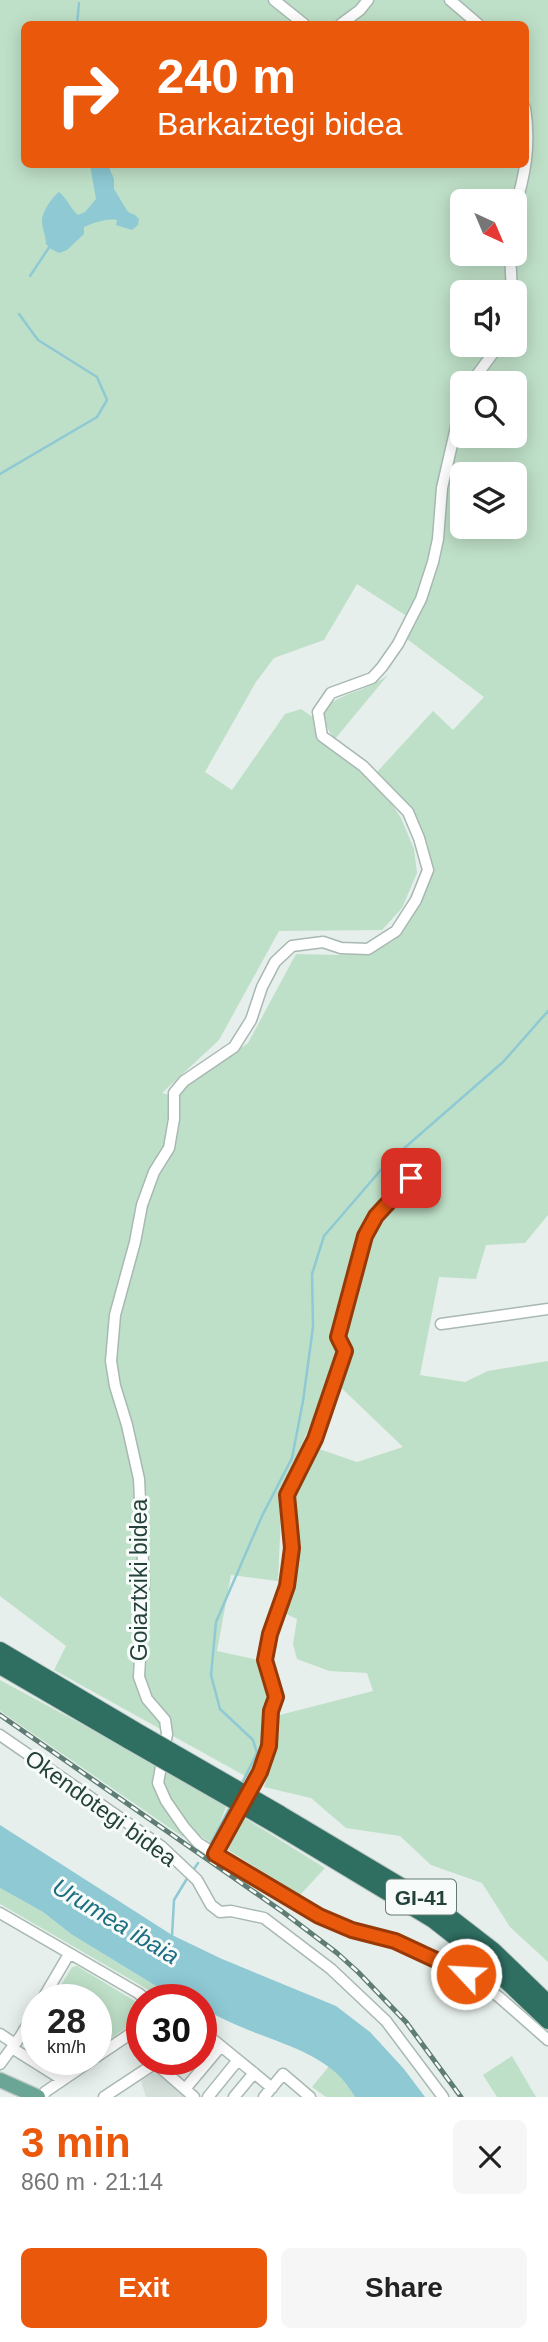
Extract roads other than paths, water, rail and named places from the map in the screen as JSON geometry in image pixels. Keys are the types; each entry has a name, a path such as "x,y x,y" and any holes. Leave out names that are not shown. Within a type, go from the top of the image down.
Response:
{"highway":[{"name":"GI-41","path":"0,1650 132,1735"},
{"name":"GI-41","path":"0,1666 132,1735 440,1909 493,1950 548,2003"},
{"name":"GI-41","path":"275,1818 433,1920 484,1960 548,2021"}],"main road":[{"path":"12,2088 38,2097"}],"street":[{"path":"274,0 300,21"},
{"path":"345,21 368,0"},
{"path":"450,0 474,21"},
{"path":"520,189 525,168"},
{"name":"Goiaztxiki bidea","path":"451,448 442,488 438,539 433,562 421,598 398,644 372,678 331,692 318,712 322,736 363,766 408,812 428,870 416,900 396,931 368,949 341,948 323,943 292,946 275,962 262,987 251,1020 234,1047 184,1080 174,1093 174,1119 169,1148 154,1172 142,1205 135,1242 114,1315 111,1361 139,1479 144,1584 139,1677 147,1699 165,1720 167,1734 158,1783 166,1801 198,1843 215,1854 319,1916 352,1930 395,1941 466,1974 499,1997 548,2040"},
{"path":"215,1854 260,1772 269,1746 271,1711 276,1697 265,1660 270,1634 287,1586 292,1548 287,1495 315,1439 345,1351 338,1337 365,1236 376,1216 429,1159"},
{"path":"441,1324 548,1309"},
{"name":"Okendotegi bidea","path":"0,1735 161,1846 197,1880 211,1905 220,1912 230,1911 264,1918 353,1988 400,2038 443,2097"},
{"path":"0,1913 126,1986"},
{"path":"51,1984 69,1954"},
{"path":"0,2034 63,2080"},
{"path":"0,2064 21,2036"},
{"path":"217,2043 254,2073 268,2093 283,2074 305,2095"},
{"path":"171,2075 190,2093 221,2046"},
{"path":"208,2097 238,2060"},
{"path":"234,2097 254,2073"},
{"path":"43,2097 45,2092 70,2075"},
{"path":"104,2097 137,2075"}],"water":[{"path":"91,168 109,168 114,179 114,189 128,212 139,219 138,225 132,230 116,225 117,220 104,220 84,227 84,234 67,250 59,253 46,244 42,217 59,192 78,215 85,212 96,199"},
{"name":"Urumea ibaia","path":"0,1825 172,1935 222,1959 336,2006 370,2032 425,2097 355,2097 346,2083 322,2062 217,2016 217,1984 153,1984 71,1934 43,1912 0,1888"}],"waterway":[{"path":"77,21 79,3"},
{"path":"30,276 50,246"},
{"path":"0,474 97,417 107,400 97,377 38,340 19,314"},
{"path":"242,1783 257,1753 253,1740 220,1709 211,1675 216,1622 262,1516 292,1458 313,1327 312,1274 324,1236 386,1164 503,1062 548,1011"},
{"path":"210,1845 231,1805"},
{"path":"192,1872 198,1863"},
{"name":"Urumea ibaia","path":"172,1936 174,1900 188,1877"}],"railway":[{"path":"0,1715 283,1912 337,1953 406,2022 461,2097"}]}
